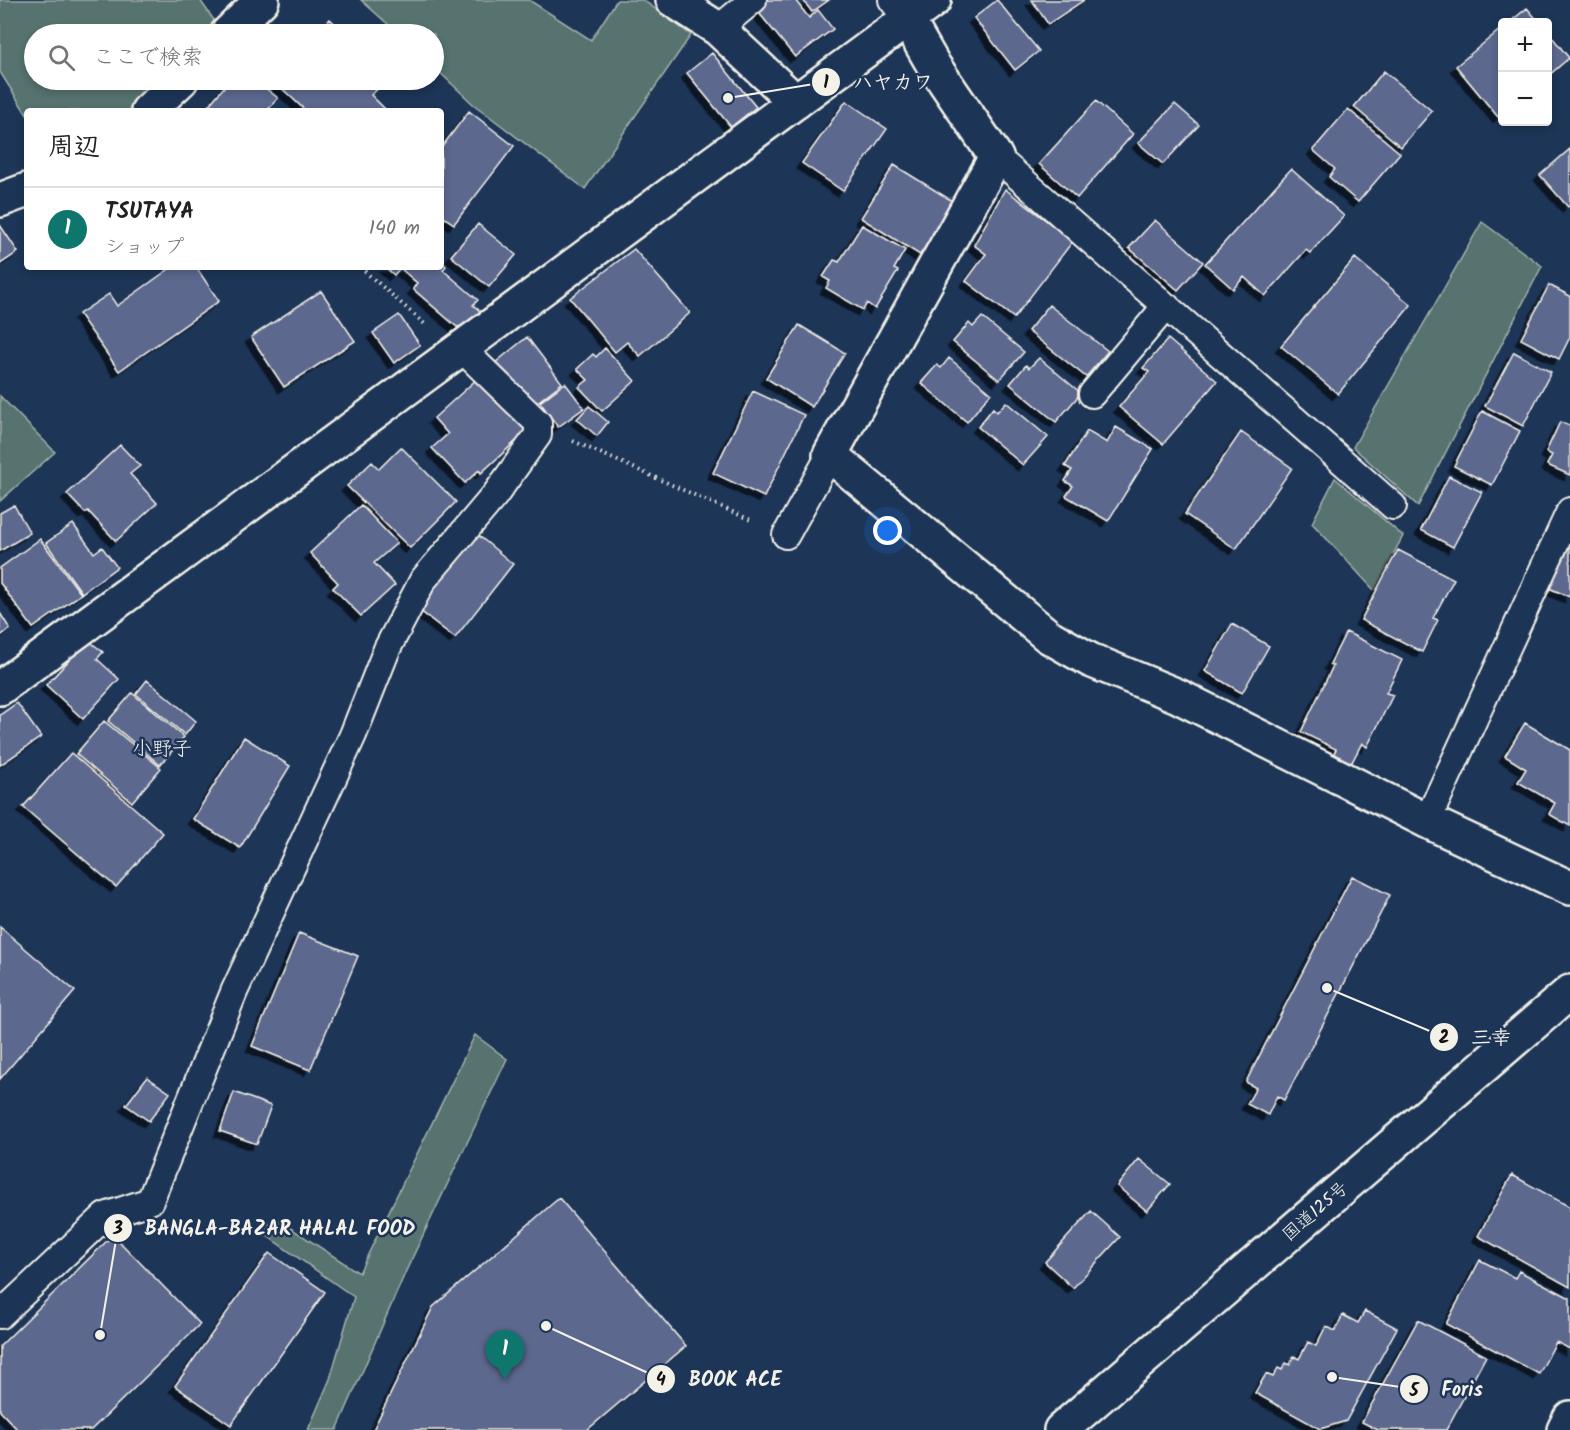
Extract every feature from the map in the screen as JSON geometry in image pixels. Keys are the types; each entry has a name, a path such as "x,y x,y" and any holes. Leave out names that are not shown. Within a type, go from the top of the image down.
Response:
{"main road":[{"path":"237,24 262,0"},
{"path":"673,0 718,29 796,102"},
{"path":"0,688 796,102 900,10 934,0"},
{"path":"900,10 934,66 996,157 830,456 1048,636 1090,660 1178,696 1427,821 1570,888"},
{"path":"151,108 170,90"},
{"path":"0,200 24,191"},
{"name":"国道125号","path":"1061,1430 1570,992"},
{"path":"1564,1430 1570,1418"}],"lane":[{"path":"718,29 753,0"},
{"path":"996,157 1393,507"},
{"path":"1092,394 1166,306"},
{"path":"0,1315 105,1216 150,1201 234,992 353,735 387,649 423,580 495,495 538,435 538,423 462,350"},
{"path":"786,535 830,456"},
{"path":"1427,821 1570,511"}],"path":[{"path":"363,270 440,337 462,350"},
{"path":"538,423 596,453 786,535"}],"green space":[{"path":"0,0 200,0 217,24 24,24 24,90 151,90 132,108 24,108 24,110 0,72"},
{"path":"361,0 529,0 591,40 617,0 643,0 691,35 585,189 473,104 444,76 444,24 388,24"},
{"path":"1482,222 1542,266 1418,506 1353,447"},
{"path":"0,396 55,452 0,501"},
{"path":"1335,478 1403,536 1374,590 1312,523"},
{"path":"475,1035 507,1059 406,1271 337,1430 308,1430 330,1379 354,1297 263,1233 274,1217 359,1273"}],"building":[{"path":"765,0 795,0 809,18 818,10 833,29 795,57 755,8"},
{"path":"803,0 829,0 812,12"},
{"path":"997,0 1039,51 1015,70 974,18"},
{"path":"1032,0 1084,0 1048,24"},
{"path":"1527,8 1536,18 1515,18"},
{"path":"330,19 335,24 325,24"},
{"path":"1498,31 1498,117 1456,66"},
{"path":"1552,37 1569,58 1552,73"},
{"path":"712,53 756,107 731,127 687,73"},
{"path":"1384,71 1432,111 1401,147 1354,107"},
{"path":"222,90 268,90 278,98 270,108 207,108"},
{"path":"284,90 376,90 371,95 384,108 303,108"},
{"path":"846,101 887,129 843,191 802,163"},
{"path":"1096,101 1133,134 1077,198 1039,164"},
{"path":"1175,104 1199,125 1163,164 1138,143"},
{"path":"1348,109 1400,153 1358,202 1329,177 1335,169 1313,150"},
{"path":"469,111 514,146 454,224 444,217 444,144"},
{"path":"1570,149 1570,205 1568,207 1540,175"},
{"path":"894,165 954,202 920,255 861,218"},
{"path":"1291,169 1344,216 1310,253 1306,250 1265,296 1244,277 1233,289 1205,264"},
{"path":"1005,189 1073,241 1014,318 966,281 986,254 974,245"},
{"path":"1155,220 1203,262 1178,290 1129,248"},
{"path":"478,224 516,255 489,287 451,256"},
{"path":"0,225 18,252 0,264"},
{"path":"862,225 905,250 894,269 898,271 875,309 867,303 863,310 826,288 830,281 823,277 834,260 839,262"},
{"path":"634,249 690,313 640,356 627,342 615,352 570,298"},
{"path":"1355,258 1411,305 1338,394 1281,346"},
{"path":"168,270 198,270 219,301 119,371 79,314 109,294 117,306"},
{"path":"388,270 398,270 394,275"},
{"path":"402,270 443,270 478,300 473,305 480,311 467,325 457,327 413,289 417,283"},
{"path":"1549,285 1570,296 1570,337 1559,359 1521,339"},
{"path":"321,291 355,341 284,387 251,337"},
{"path":"1049,305 1108,351 1086,377 1028,331"},
{"path":"399,315 420,345 394,363 373,333"},
{"path":"982,317 1024,352 999,380 953,342 969,323 973,327"},
{"path":"799,325 845,353 812,407 766,378"},
{"path":"527,337 562,383 531,407 496,362"},
{"path":"1168,339 1217,381 1163,444 1119,407 1149,372 1143,368"},
{"path":"605,348 635,381 602,411 579,387 588,380 577,369 593,354 596,357"},
{"path":"1514,352 1551,372 1523,426 1485,406"},
{"path":"949,358 991,393 967,422 921,383 937,365 941,368"},
{"path":"1039,358 1081,393 1056,422 1010,384 1026,365 1029,368"},
{"path":"478,378 527,431 481,473 479,470 465,483 432,448 448,434 434,418"},
{"path":"565,383 584,408 558,427 540,402"},
{"path":"753,391 804,415 764,497 713,473"},
{"path":"1006,402 1048,437 1023,465 978,427 993,408 997,412"},
{"path":"589,406 608,422 597,436 577,419"},
{"path":"1482,411 1520,431 1492,485 1454,466"},
{"path":"1560,422 1570,426 1570,475 1547,465 1552,455 1546,452"},
{"path":"1116,427 1153,449 1108,521 1066,496 1073,486 1065,481 1072,470 1065,466 1087,431 1107,443"},
{"path":"1241,432 1292,468 1236,549 1185,514"},
{"path":"120,445 140,466 130,474 157,503 116,541 88,511 85,513 67,494"},
{"path":"401,447 456,502 410,548 347,486 372,462 379,469"},
{"path":"1449,476 1482,492 1453,547 1421,530"},
{"path":"14,505 30,533 0,551 0,513"},
{"path":"361,505 397,543 374,563 395,585 361,616 333,588 338,583 310,553"},
{"path":"73,524 94,553 102,547 117,567 82,593 46,543"},
{"path":"473,531 513,564 455,638 414,606"},
{"path":"40,539 81,594 33,628 0,583 0,568"},
{"path":"1568,545 1570,546 1570,597 1549,588"},
{"path":"1398,550 1454,579 1433,618 1438,620 1422,652 1361,620"},
{"path":"0,613 10,629 0,636"},
{"path":"1232,624 1269,646 1242,693 1205,671"},
{"path":"1346,632 1402,660 1386,693 1393,695 1367,747 1362,743 1351,764 1333,755 1336,749 1301,732 1333,666 1330,664"},
{"path":"88,640 103,652 97,659 119,679 83,719 46,685"},
{"path":"147,680 196,721 185,735 136,694"},
{"path":"132,693 184,737 160,765 108,721"},
{"path":"17,703 41,737 0,765 0,715"},
{"path":"104,721 161,768 132,802 76,754"},
{"path":"1525,723 1570,750 1570,826 1549,814 1555,803 1518,782 1526,769 1505,756"},
{"path":"244,737 290,766 240,848 193,819"},
{"path":"71,753 163,833 116,887 23,807"},
{"path":"1352,876 1390,895 1284,1100 1277,1096 1268,1115 1247,1104 1256,1088 1246,1082"},
{"path":"0,927 75,991 0,1079"},
{"path":"299,933 358,956 310,1070 252,1046"},
{"path":"147,1077 170,1093 149,1121 126,1105"},
{"path":"234,1092 271,1106 257,1144 220,1131"},
{"path":"1139,1159 1170,1184 1147,1211 1117,1186"},
{"path":"1512,1175 1570,1207 1570,1287 1478,1236"},
{"path":"559,1198 686,1346 587,1430 373,1430 433,1307"},
{"path":"1091,1211 1120,1237 1073,1288 1045,1262"},
{"path":"113,1235 200,1324 91,1430 18,1430 0,1411 0,1346"},
{"path":"269,1253 325,1292 231,1425 175,1386"},
{"path":"1480,1260 1515,1278 1519,1271 1570,1298 1570,1349 1556,1342 1539,1374 1446,1324"},
{"path":"1365,1311 1397,1328 1346,1421 1320,1429 1255,1393 1266,1374 1273,1377 1278,1368 1282,1370 1286,1363 1290,1365 1294,1356 1299,1359 1308,1342 1316,1346 1326,1326 1335,1331 1343,1315 1358,1323"},
{"path":"1418,1320 1486,1356 1446,1430 1378,1430 1362,1422"}],"place":[{"name":"ハヤカワ","path":"728,98"},
{"name":"三幸","path":"1327,988"},
{"name":"BOOK ACE","path":"546,1326"},
{"name":"BANGLA-BAZAR HALAL FOOD","path":"100,1335"},
{"name":"Foris","path":"1332,1377"},
{"name":"TSUTAYA","path":"505,1380"}],"district":[{"name":"小野子","path":"162,748"}]}
